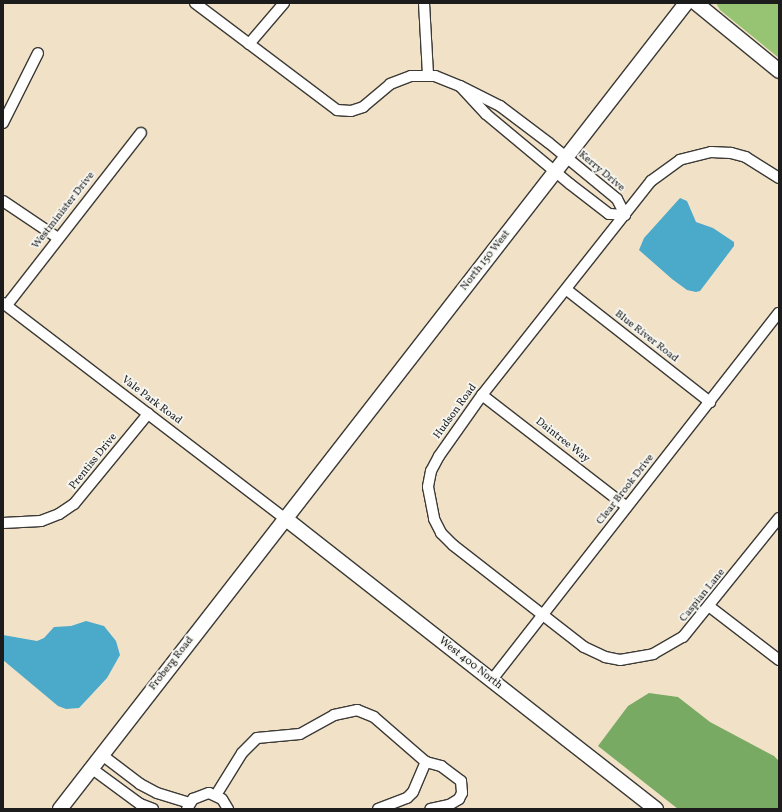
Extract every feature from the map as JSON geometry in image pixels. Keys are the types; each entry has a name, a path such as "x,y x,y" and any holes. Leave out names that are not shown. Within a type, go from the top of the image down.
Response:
{"main road":[{"name":"North 150 West","path":"286,519 686,3"},
{"path":"696,3 779,71"},
{"name":"West 400 North","path":"286,519 656,809"},
{"name":"Froberg Road","path":"60,809 286,519"}],"street":[{"path":"195,3 326,104 341,111 350,111 364,107 379,92 396,80 411,76 428,75 424,3"},
{"path":"249,44 284,3"},
{"path":"3,123 38,53"},
{"name":"Kerry Drive","path":"428,75 460,86 500,106 617,199 625,215"},
{"path":"460,86 486,114 555,171 610,214 625,215"},
{"name":"Westminister Drive","path":"5,304 141,133"},
{"name":"Hudson Road","path":"543,615 453,545 441,533 429,504 428,487 431,471 439,456 482,395 567,290 651,181 667,168 695,155 732,153 746,157 779,178"},
{"path":"3,200 58,238"},
{"name":"Blue River Road","path":"567,290 710,402"},
{"name":"Vale Park Road","path":"5,304 286,519"},
{"name":"Clear Brook Drive","path":"491,681 779,313"},
{"name":"Daintree Way","path":"482,395 627,507"},
{"name":"Prentiss Drive","path":"3,523 41,521 59,514 74,504 148,414"},
{"name":"Caspian Lane","path":"543,615 584,647 605,658 620,660 638,658 668,647 683,637 710,607 779,518"},
{"path":"710,607 779,660"},
{"path":"216,795 242,754 257,738 300,734 347,710 357,710 374,717 426,762 447,769 457,776 462,786 462,793 454,804 430,809"},
{"path":"102,755 156,793 188,806 198,795 216,795 228,809"},
{"path":"378,809 407,798 413,792 426,762"},
{"path":"91,768 140,804 153,809"}],"green space":[{"path":"716,3 779,3 779,58 720,10"},
{"path":"649,693 678,697 710,722 774,756 779,761 779,809 678,809 598,746 628,706"}],"water":[{"path":"680,198 687,201 696,222 713,228 734,242 734,246 700,291 696,292 687,290 672,279 639,250 644,238"},
{"path":"86,621 104,626 116,641 120,655 107,678 79,708 66,709 58,706 3,660 3,635 37,641 44,638 54,627 71,626"}]}
